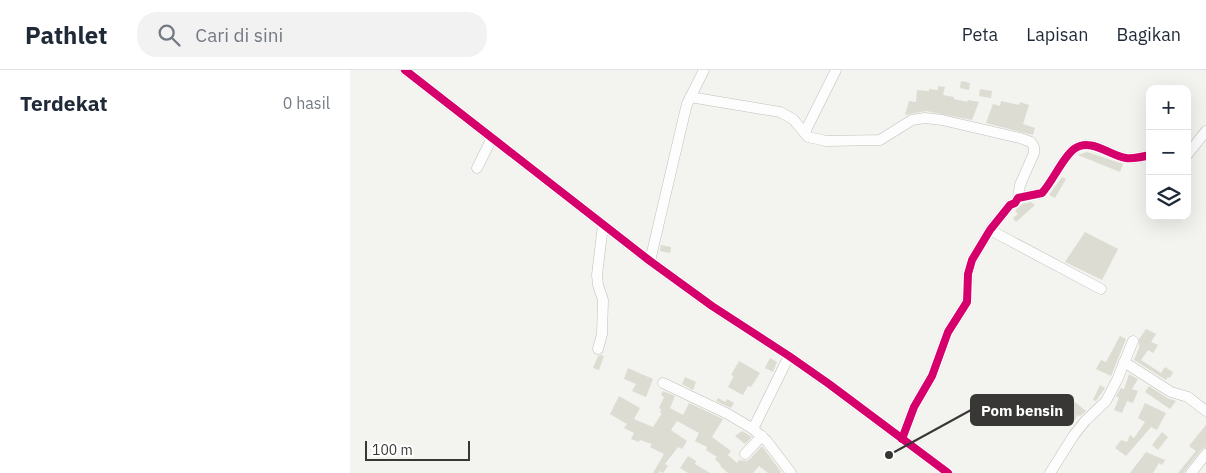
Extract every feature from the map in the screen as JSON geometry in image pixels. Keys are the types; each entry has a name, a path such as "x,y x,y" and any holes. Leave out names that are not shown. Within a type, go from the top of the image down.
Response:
{"street":[{"path":"404,70 650,261 712,306 789,356 948,473"},
{"path":"650,261 682,122 690,96 704,70"},
{"path":"805,132 836,70"},
{"path":"690,96 780,112 793,119 808,137 814,139 880,140 912,120 926,118 942,120 1031,142 1034,147 1034,153 1020,185 1018,198 990,230 972,260 969,267 967,302 948,332 932,376 914,407 902,438"},
{"path":"1191,150 1206,131"},
{"path":"477,168 492,138"},
{"path":"1018,198 1042,193 1074,149 1082,145 1095,146 1116,156 1126,158 1146,156"},
{"path":"598,348 602,334 603,300 597,275 603,225"},
{"path":"990,230 1101,289"},
{"path":"1050,473 1074,435 1086,420 1106,401 1133,342"},
{"path":"753,429 789,356"},
{"path":"1124,362 1171,392 1188,397 1206,411"},
{"path":"662,383 728,414 753,429 762,436 791,473"},
{"path":"745,454 762,436"},
{"path":"1191,473 1204,460"}],"building":[{"path":"961,81 970,83 969,90 960,88"},
{"path":"938,86 945,87 943,95 967,102 968,100 979,102 972,120 926,111 905,115 909,101 916,102 917,90 938,90"},
{"path":"980,89 992,91 991,98 979,96"},
{"path":"1001,101 1019,105 1020,102 1029,105 1023,124 1035,128 1033,135 986,123 993,104 1000,106"},
{"path":"1087,152 1123,164 1120,172 1078,155"},
{"path":"1062,177 1066,179 1055,198 1049,195"},
{"path":"1031,202 1035,205 1016,222 1013,218 1018,214 1015,211 1022,204"},
{"path":"1085,232 1118,249 1102,280 1065,262"},
{"path":"661,245 671,247 670,253 660,251"},
{"path":"1146,329 1156,334 1151,342 1158,345 1153,353 1148,350 1141,360 1161,373 1165,367 1173,372 1170,378 1168,377 1166,380 1134,360 1139,348 1139,339"},
{"path":"1120,336 1126,339 1111,376 1096,369 1101,360 1106,362"},
{"path":"598,356 604,356 599,370 593,368"},
{"path":"770,358 777,362 773,372 765,368"},
{"path":"739,361 760,373 751,387 748,386 743,395 728,387 734,376 731,375"},
{"path":"628,368 653,379 646,397 632,391 636,384 624,379"},
{"path":"1129,374 1138,379 1132,389 1138,391 1133,403 1127,401 1122,413 1114,410 1119,398 1116,396 1121,388 1124,389"},
{"path":"685,377 696,382 693,390 682,384"},
{"path":"1100,385 1105,388 1096,401 1093,400"},
{"path":"1149,386 1167,398 1176,401 1170,409 1145,392"},
{"path":"663,391 675,396 670,408 683,415 689,403 723,419 712,437 731,451 728,455 737,463 739,460 746,461 750,459 762,446 781,472 768,473 759,466 753,473 728,473 715,459 717,457 706,450 707,447 695,441 699,433 677,421 671,430 687,441 682,449 678,447 665,464 668,466 663,473 660,471 659,473 653,473 664,454 650,447 652,444 631,439 634,433 624,428 627,424 610,414 619,396 640,408 634,419 653,427 662,413 660,413 661,409 659,408 664,397 661,395"},
{"path":"718,398 725,402 727,399 734,403 731,408 716,401"},
{"path":"1075,402 1086,411 1080,416 1078,415 1073,422 1064,415"},
{"path":"1145,403 1166,413 1157,430 1151,427 1126,456 1115,448 1121,440 1127,442 1130,435 1134,438 1145,422 1138,418"},
{"path":"1206,425 1206,447 1201,450 1184,473 1178,473 1196,451 1189,446"},
{"path":"742,431 752,437 745,444 735,436"},
{"path":"1162,432 1168,437 1158,450 1152,445"},
{"path":"1146,452 1165,460 1162,465 1159,463 1153,473 1130,473"},
{"path":"688,456 696,461 695,464 710,473 688,473 680,468"}],"cycle path":[{"path":"405,70 650,261 712,306 829,384 948,473"},
{"path":"902,439 914,407 932,376 948,332 967,302 968,274 972,260 990,230 1010,205 1015,203 1018,198 1042,193 1070,153 1080,146 1094,146 1126,158 1146,156"}],"place":[{"name":"Pom bensin","path":"889,455"}]}
